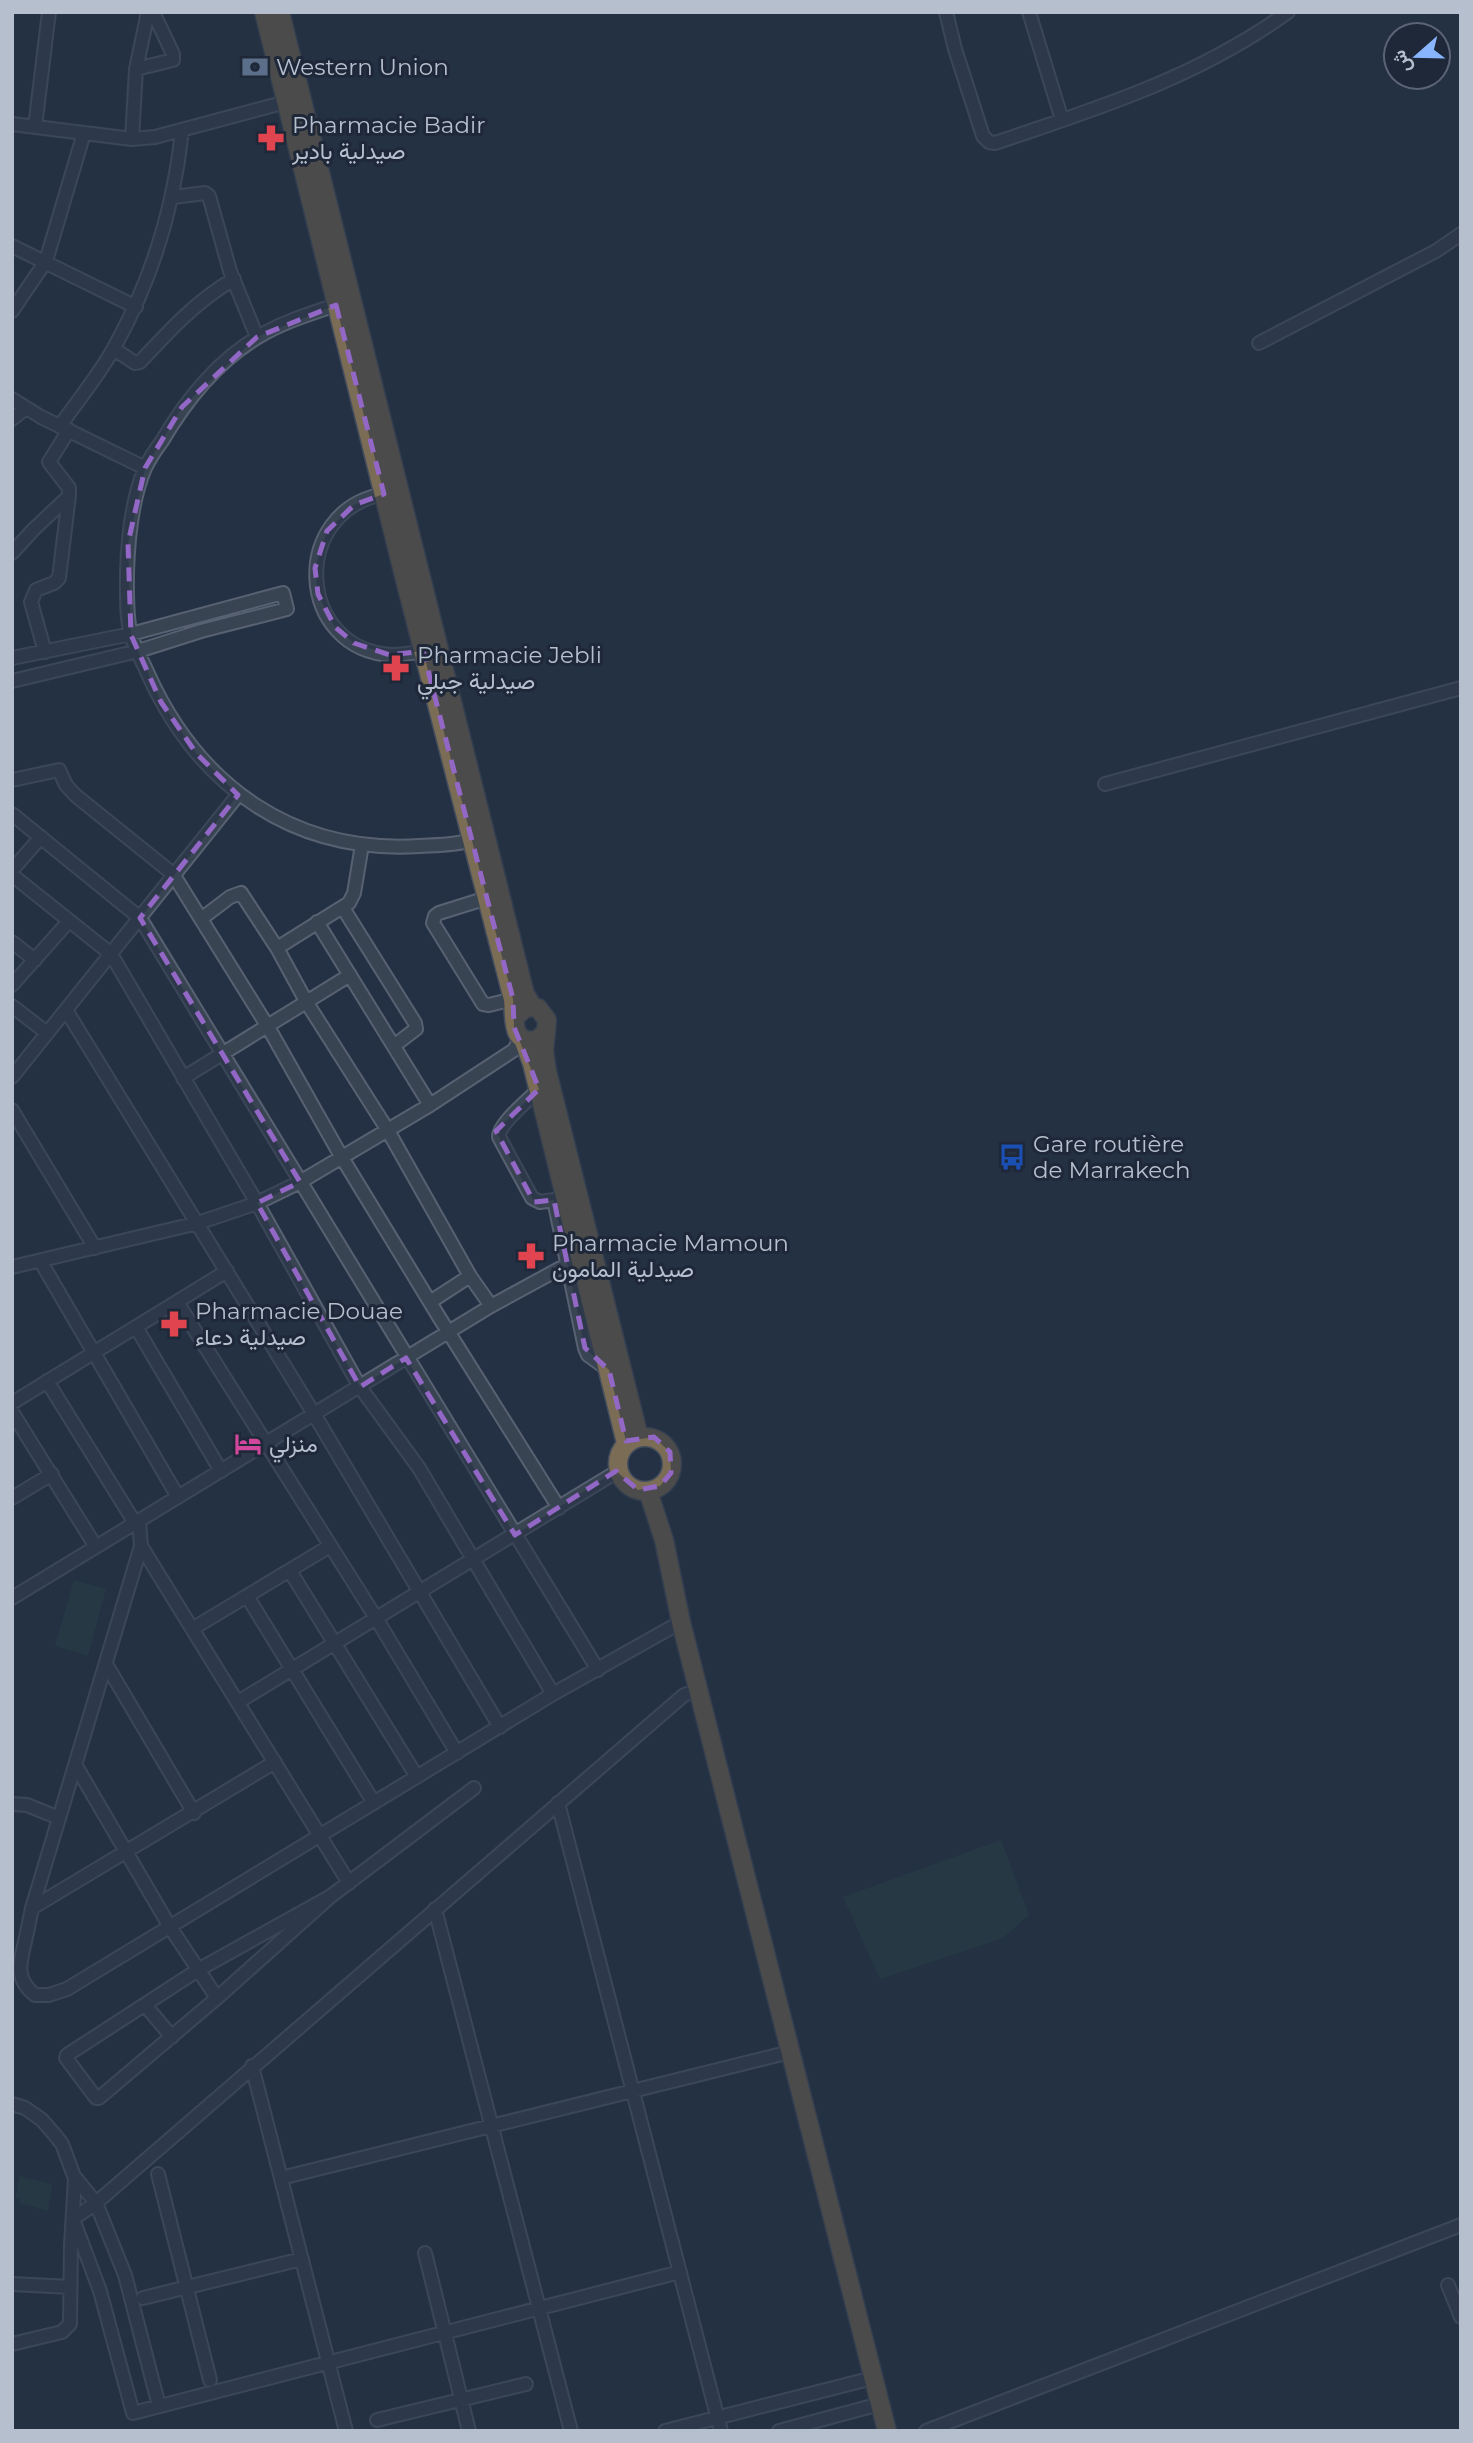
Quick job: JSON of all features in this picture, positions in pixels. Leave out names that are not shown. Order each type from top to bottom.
[{"type":"highway","points":[[264,12],[473,840],[514,1008],[514,1027],[522,1038],[539,1089],[574,1262],[633,1440]]},
{"type":"highway","points":[[280,12],[521,980],[533,1007],[546,1015],[548,1026],[544,1051],[547,1070],[633,1440]]},
{"type":"highway","points":[[514,1008],[533,1007]]},
{"type":"highway","points":[[522,1038],[537,1040],[546,1032]]},
{"type":"highway","points":[[653,1437],[670,1452],[671,1473],[654,1489],[631,1487],[618,1471],[619,1456],[633,1440],[653,1437]]},
{"type":"highway","points":[[654,1489],[681,1622],[887,2431]]},
{"type":"street","points":[[35,127],[49,12]]},
{"type":"street","points":[[132,139],[136,69],[151,12]]},
{"type":"street","points":[[136,69],[173,60],[173,54],[151,12]]},
{"type":"street","points":[[946,12],[955,49],[986,140],[995,143],[1175,78],[1236,47],[1288,12]]},
{"type":"street","points":[[1029,12],[1062,120]]},
{"type":"street","points":[[12,124],[132,139],[182,131],[286,102]]},
{"type":"street","points":[[45,652],[31,602],[36,590],[54,583],[59,578],[69,496],[69,488],[49,462],[64,428],[114,349],[136,307],[173,197],[182,131]]},
{"type":"street","points":[[12,311],[46,261],[84,133]]},
{"type":"street","points":[[173,197],[205,193],[209,196],[234,279],[257,337]]},
{"type":"street","points":[[1259,343],[1436,251],[1461,234]]},
{"type":"street","points":[[12,246],[136,307]]},
{"type":"street","points":[[114,349],[135,363],[140,362],[191,309],[234,279]]},
{"type":"street","points":[[336,305],[276,327],[257,337],[224,362],[182,407],[145,468],[128,543],[127,586],[131,634],[161,702],[196,753],[238,795],[288,824],[362,845],[404,847],[473,840]]},
{"type":"street","points":[[12,398],[64,428],[145,468]]},
{"type":"street","points":[[12,419],[26,408]]},
{"type":"street","points":[[384,494],[354,505],[327,531],[315,568],[321,606],[335,627],[354,643],[377,653],[390,655],[424,651]]},
{"type":"street","points":[[12,553],[69,496]]},
{"type":"street","points":[[12,658],[131,634],[283,593],[287,609],[201,631],[138,651],[12,681]]},
{"type":"street","points":[[1105,785],[1461,688]]},
{"type":"street","points":[[12,780],[59,770],[66,785],[75,795],[173,874],[268,1027],[341,1156],[448,1332],[559,1508]]},
{"type":"street","points":[[12,1077],[238,795]]},
{"type":"street","points":[[12,814],[140,918],[598,1670]]},
{"type":"street","points":[[41,837],[12,873],[111,954],[257,1203],[360,1387],[419,1468],[553,1694]]},
{"type":"street","points":[[277,948],[343,908],[354,893],[362,845]]},
{"type":"street","points":[[201,919],[230,897],[241,893],[387,1129],[470,1276],[491,1306]]},
{"type":"street","points":[[487,898],[439,913],[433,922],[483,1004],[514,1008]]},
{"type":"street","points":[[343,908],[415,1023],[416,1029],[395,1045]]},
{"type":"street","points":[[12,985],[69,920]]},
{"type":"street","points":[[317,922],[430,1105]]},
{"type":"street","points":[[12,942],[35,960]]},
{"type":"street","points":[[183,1078],[350,975]]},
{"type":"street","points":[[12,1006],[47,1033]]},
{"type":"street","points":[[66,1010],[314,1414],[500,1727]]},
{"type":"street","points":[[12,1267],[198,1223],[257,1203],[300,1182],[430,1105],[514,1050],[522,1038]]},
{"type":"street","points":[[12,1598],[491,1306],[574,1262],[554,1200],[540,1202],[532,1198],[498,1133],[502,1125],[539,1089]]},
{"type":"street","points":[[12,1110],[95,1248]]},
{"type":"street","points":[[41,1262],[178,1497]]},
{"type":"street","points":[[12,1402],[227,1271]]},
{"type":"street","points":[[430,1302],[470,1276]]},
{"type":"street","points":[[177,1302],[376,1618],[457,1753]]},
{"type":"street","points":[[136,1327],[221,1471]]},
{"type":"street","points":[[47,1381],[137,1522],[141,1546],[349,1883]]},
{"type":"street","points":[[12,1412],[96,1547]]},
{"type":"street","points":[[237,1702],[618,1471]]},
{"type":"street","points":[[12,1498],[52,1474]]},
{"type":"street","points":[[141,1546],[32,1908],[26,1939],[16,1955],[21,1981],[35,1995],[49,1995],[67,1989],[553,1694],[681,1622]]},
{"type":"street","points":[[192,1629],[330,1546]]},
{"type":"street","points":[[290,1571],[416,1777]]},
{"type":"street","points":[[247,1596],[374,1803]]},
{"type":"street","points":[[106,1664],[194,1813]]},
{"type":"street","points":[[73,2220],[684,1695],[699,1690]]},
{"type":"street","points":[[32,1908],[275,1762]]},
{"type":"street","points":[[76,1766],[170,1927],[217,1998]]},
{"type":"street","points":[[331,1896],[198,1970],[66,2056],[96,2098],[172,2037],[331,1896],[474,1788]]},
{"type":"street","points":[[558,1803],[721,2431]]},
{"type":"street","points":[[12,1804],[27,1805],[59,1818]]},
{"type":"street","points":[[435,1909],[570,2431]]},
{"type":"street","points":[[12,1936],[26,1939]]},
{"type":"street","points":[[145,2005],[172,2037]]},
{"type":"street","points":[[281,2178],[790,2052]]},
{"type":"street","points":[[252,2066],[346,2431]]},
{"type":"street","points":[[12,2104],[25,2108],[55,2134],[62,2144],[75,2178],[96,2203],[125,2275],[159,2406]]},
{"type":"street","points":[[158,2174],[210,2380]]},
{"type":"street","points":[[13,2342],[67,2330],[70,2324],[75,2178]]},
{"type":"street","points":[[73,2220],[112,2331],[132,2413],[680,2273]]},
{"type":"street","points":[[926,2431],[1461,2225]]},
{"type":"street","points":[[425,2253],[469,2431]]},
{"type":"street","points":[[143,2298],[302,2259]]},
{"type":"street","points":[[12,2284],[70,2287]]},
{"type":"street","points":[[1448,2285],[1461,2317]]},
{"type":"street","points":[[666,2431],[873,2378]]},
{"type":"street","points":[[377,2420],[526,2384]]},
{"type":"street","points":[[779,2431],[880,2404]]},
{"type":"highlighted area","points":[[336,305],[384,494],[354,505],[327,531],[315,568],[318,594],[335,627],[354,643],[390,655],[423,651],[513,999],[514,1027],[539,1089],[496,1131],[534,1202],[554,1200],[585,1348],[609,1370],[626,1441],[654,1437],[670,1452],[671,1473],[660,1486],[638,1490],[616,1471],[515,1535],[406,1358],[360,1387],[257,1203],[300,1182],[140,918],[238,795],[196,753],[161,702],[131,635],[128,543],[136,501],[145,468],[182,407],[257,337]]},
{"type":"green space","points":[[74,1580],[106,1589],[88,1656],[55,1646]]},
{"type":"green space","points":[[1001,1840],[1029,1915],[1003,1938],[880,1979],[843,1897]]},
{"type":"green space","points":[[19,2176],[52,2184],[48,2211],[20,2203],[21,2199],[16,2197]]},
{"type":"place","name":"Western Union","points":[[255,67]]},
{"type":"place","name":"Pharmacie Badir صيدلية بادير","points":[[271,138]]},
{"type":"place","name":"Pharmacie Jebli صيدلية جبلي","points":[[396,668]]},
{"type":"place","name":"Gare routière de Marrakech","points":[[1012,1157]]},
{"type":"place","name":"Pharmacie Mamoun صيدلية المامون","points":[[531,1256]]},
{"type":"place","name":"Pharmacie Douae صيدلية دعاء","points":[[174,1324]]},
{"type":"place","name":"منزلي","points":[[248,1444]]}]
